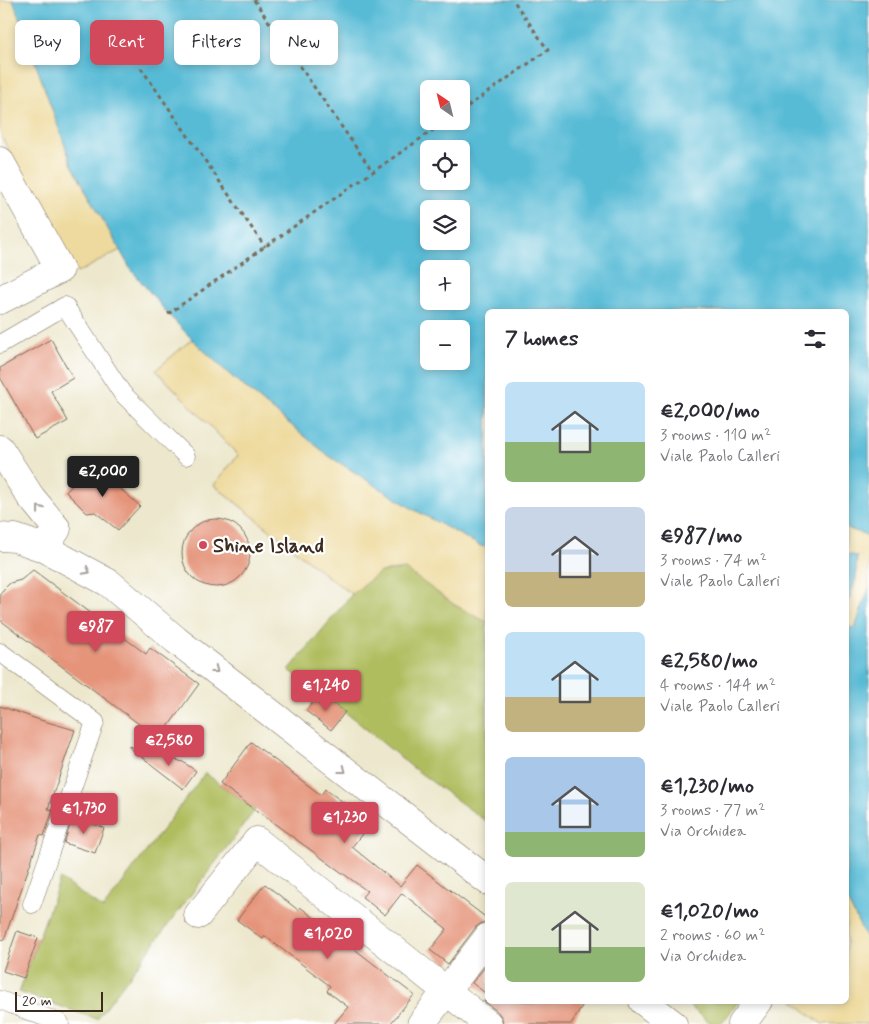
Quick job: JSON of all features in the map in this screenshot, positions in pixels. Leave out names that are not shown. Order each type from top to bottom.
[{"type":"street","points":[[0,161],[60,269],[0,300]]},
{"type":"street","points":[[0,449],[30,496],[57,529],[44,548]]},
{"type":"street","points":[[0,537],[15,538],[44,548],[109,583],[184,646],[485,879]]},
{"type":"street","points":[[198,915],[257,841],[488,1024]]},
{"type":"street","points":[[420,1024],[485,941]]},
{"type":"street","points":[[647,1004],[673,1024]]},
{"type":"street","points":[[742,1024],[757,1004]]},
{"type":"lane","points":[[0,344],[65,306],[122,393],[186,456]]},
{"type":"lane","points":[[0,652],[95,722],[32,904]]},
{"type":"lane","points":[[0,1000],[60,1023]]},
{"type":"path","points":[[254,0],[373,172]]},
{"type":"path","points":[[470,105],[548,50],[514,0]]},
{"type":"path","points":[[142,68],[265,247]]},
{"type":"path","points":[[168,314],[433,130]]},
{"type":"green space","points":[[406,569],[455,605],[485,621],[485,821],[412,767],[354,719],[289,670],[352,594],[380,572]]},
{"type":"green space","points":[[205,773],[255,810],[97,1019],[19,992],[60,879],[103,909]]},
{"type":"green space","points":[[687,1004],[737,1004],[721,1024],[712,1024]]},
{"type":"sand","points":[[0,0],[13,0],[20,20],[15,20],[15,65],[36,65],[72,165],[120,250],[77,273],[0,134]]},
{"type":"sand","points":[[192,339],[230,375],[329,456],[413,509],[485,547],[485,621],[455,605],[405,569],[380,572],[352,594],[327,576],[214,485],[238,455],[156,370]]},
{"type":"sand","points":[[849,529],[867,535],[869,547],[869,588],[855,628],[849,627],[849,599],[856,578],[856,556],[849,555]]},
{"type":"sand","points":[[849,904],[869,944],[869,1024],[822,1024],[797,1004],[849,1004]]},
{"type":"water","points":[[13,0],[869,0],[869,547],[867,535],[849,529],[849,309],[485,309],[485,547],[413,509],[329,456],[230,375],[168,314],[130,268],[72,165],[36,65],[80,65],[80,20],[20,20]]},
{"type":"water","points":[[849,555],[857,556],[856,578],[849,599]]},
{"type":"water","points":[[869,588],[869,944],[849,904],[849,627],[855,628]]},
{"type":"building","points":[[51,339],[73,378],[51,391],[68,421],[35,439],[0,377],[0,368]]},
{"type":"building","points":[[92,464],[140,506],[118,530],[95,512],[87,513],[66,492]]},
{"type":"building","points":[[209,519],[223,519],[235,524],[245,534],[250,546],[250,560],[245,572],[235,582],[223,587],[209,587],[197,582],[187,572],[182,560],[182,546],[187,534],[197,524]]},
{"type":"building","points":[[33,570],[146,654],[150,648],[199,684],[159,739],[0,620],[0,593],[10,583],[21,580]]},
{"type":"building","points":[[320,693],[345,712],[331,730],[306,711]]},
{"type":"building","points":[[0,706],[75,730],[48,809],[53,810],[44,836],[40,835],[4,940],[0,939]]},
{"type":"building","points":[[251,742],[321,795],[325,789],[371,822],[352,847],[400,886],[417,865],[485,917],[485,922],[476,927],[448,964],[430,950],[447,929],[402,893],[385,915],[362,897],[367,891],[220,784]]},
{"type":"building","points":[[129,746],[183,762],[196,771],[183,789]]},
{"type":"building","points":[[73,817],[104,828],[95,853],[64,843]]},
{"type":"building","points":[[265,884],[298,910],[300,907],[414,995],[390,1024],[334,1024],[348,1007],[327,991],[330,986],[265,936],[263,939],[237,920]]},
{"type":"building","points":[[17,931],[38,938],[24,978],[3,971]]},
{"type":"building","points":[[485,967],[485,993],[472,983]]},
{"type":"building","points":[[488,1004],[583,1004],[571,1024],[503,1024],[498,1012]]},
{"type":"place","name":"Shine Island","points":[[203,545]]}]
